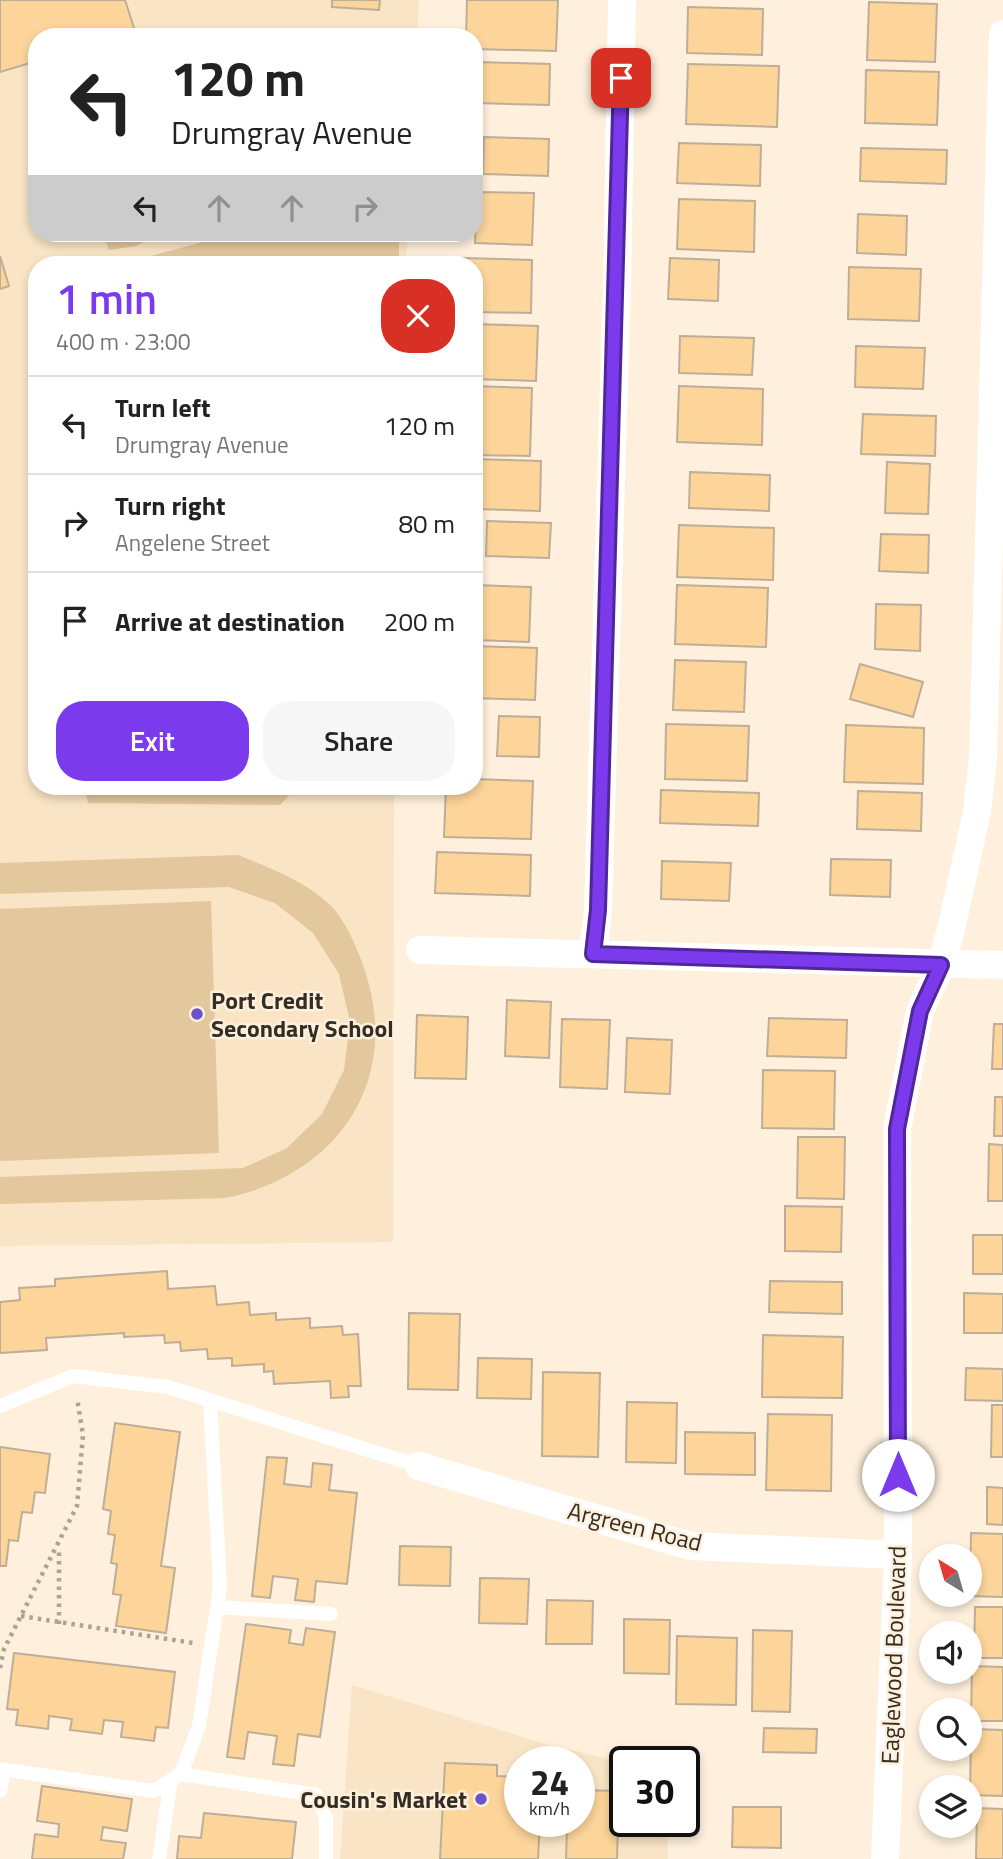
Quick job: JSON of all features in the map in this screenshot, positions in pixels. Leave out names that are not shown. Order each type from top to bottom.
[{"type":"street","points":[[593,954],[598,910],[617,285],[622,0]]},
{"type":"street","name":"Eaglewood Boulevard","points":[[885,1859],[898,1555],[897,1129],[920,1011],[941,965],[972,838],[983,757],[1003,34]]},
{"type":"street","points":[[421,950],[1003,965]]},
{"type":"street","name":"Argreen Road","points":[[419,1466],[690,1546],[898,1555]]},
{"type":"lane","points":[[0,1406],[73,1376],[169,1387],[419,1466]]},
{"type":"lane","points":[[159,1859],[176,1777],[199,1726],[220,1587],[210,1400]]},
{"type":"lane","points":[[217,1607],[331,1614]]},
{"type":"lane","points":[[0,1791],[2,1769],[154,1791],[176,1777],[316,1795],[326,1818],[326,1859]]},
{"type":"path","points":[[0,1668],[4,1648],[77,1506],[83,1435],[73,1376]]},
{"type":"path","points":[[59,1545],[59,1624]]},
{"type":"path","points":[[21,1616],[59,1624],[211,1645]]},
{"type":"shaded area","name":"Port Credit Secondary School","points":[[0,0],[419,0],[417,28],[28,28],[28,242],[407,242],[407,256],[28,256],[28,795],[394,795],[393,1242],[0,1246]]},
{"type":"shaded area","points":[[106,242],[143,242],[136,246],[109,250]]},
{"type":"shaded area","points":[[203,242],[399,242],[399,256],[151,256]]},
{"type":"shaded area","points":[[86,795],[289,795],[280,805],[88,803]]},
{"type":"shaded area","points":[[238,855],[287,876],[320,896],[336,912],[358,952],[368,981],[375,1020],[373,1057],[364,1091],[348,1122],[325,1148],[297,1170],[264,1187],[226,1198],[0,1204],[0,1177],[243,1168],[287,1148],[322,1114],[344,1070],[350,1022],[339,974],[313,933],[275,903],[229,887],[0,894],[0,863]]},
{"type":"shaded area","points":[[211,901],[219,1153],[0,1161],[0,909]]},
{"type":"shaded area","points":[[352,1685],[554,1746],[504,1746],[504,1837],[595,1837],[595,1756],[609,1759],[609,1837],[667,1837],[668,1859],[340,1859]]},
{"type":"building","points":[[0,0],[125,0],[134,28],[28,28],[28,64],[0,72]]},
{"type":"building","points":[[332,0],[380,0],[379,10],[332,7]]},
{"type":"building","points":[[467,0],[558,0],[556,51],[483,49],[483,28],[466,28]]},
{"type":"building","points":[[869,2],[937,4],[935,62],[867,60]]},
{"type":"building","points":[[688,7],[763,9],[762,55],[687,53]]},
{"type":"building","points":[[483,62],[550,64],[549,105],[483,103]]},
{"type":"building","points":[[688,64],[779,66],[777,127],[686,124]]},
{"type":"building","points":[[866,70],[939,72],[937,125],[865,123]]},
{"type":"building","points":[[484,137],[549,139],[548,176],[483,174]]},
{"type":"building","points":[[679,143],[761,145],[760,186],[677,183]]},
{"type":"building","points":[[861,148],[947,150],[946,184],[860,181]]},
{"type":"building","points":[[483,192],[534,193],[532,245],[475,243],[483,242]]},
{"type":"building","points":[[679,199],[755,201],[754,252],[677,249]]},
{"type":"building","points":[[858,214],[907,216],[906,255],[857,253]]},
{"type":"building","points":[[0,256],[9,286],[0,289]]},
{"type":"building","points":[[670,258],[719,260],[718,301],[668,299]]},
{"type":"building","points":[[483,259],[532,260],[531,313],[483,312]]},
{"type":"building","points":[[849,267],[921,269],[919,321],[848,319]]},
{"type":"building","points":[[483,324],[538,326],[536,381],[483,379]]},
{"type":"building","points":[[680,336],[754,338],[752,375],[679,373]]},
{"type":"building","points":[[856,346],[925,348],[923,389],[855,387]]},
{"type":"building","points":[[483,386],[532,388],[530,456],[483,455]]},
{"type":"building","points":[[679,386],[763,389],[762,445],[677,442]]},
{"type":"building","points":[[863,414],[936,416],[935,456],[861,454]]},
{"type":"building","points":[[483,459],[541,461],[540,511],[483,509]]},
{"type":"building","points":[[887,462],[930,464],[928,514],[885,513]]},
{"type":"building","points":[[690,472],[770,475],[769,511],[689,508]]},
{"type":"building","points":[[487,521],[551,523],[549,558],[486,556]]},
{"type":"building","points":[[679,525],[774,528],[773,580],[677,577]]},
{"type":"building","points":[[881,534],[929,535],[928,573],[879,571]]},
{"type":"building","points":[[483,585],[531,587],[529,642],[483,640]]},
{"type":"building","points":[[677,585],[768,588],[766,647],[675,644]]},
{"type":"building","points":[[876,604],[921,605],[920,651],[875,649]]},
{"type":"building","points":[[483,646],[537,648],[535,700],[483,698]]},
{"type":"building","points":[[675,660],[746,662],[744,712],[673,710]]},
{"type":"building","points":[[860,664],[923,682],[913,717],[850,699]]},
{"type":"building","points":[[499,716],[540,717],[539,757],[497,756]]},
{"type":"building","points":[[666,724],[749,726],[747,781],[665,779]]},
{"type":"building","points":[[846,725],[924,728],[923,784],[844,782]]},
{"type":"building","points":[[483,779],[533,781],[531,839],[444,837],[446,795],[483,795]]},
{"type":"building","points":[[661,790],[759,793],[758,826],[660,823]]},
{"type":"building","points":[[858,791],[922,793],[921,831],[857,829]]},
{"type":"building","points":[[437,852],[531,855],[530,896],[435,893]]},
{"type":"building","points":[[831,859],[891,860],[890,897],[830,895]]},
{"type":"building","points":[[662,861],[731,863],[729,901],[661,899]]},
{"type":"building","points":[[507,1000],[551,1002],[549,1058],[505,1056]]},
{"type":"building","points":[[417,1015],[468,1017],[466,1079],[415,1078]]},
{"type":"building","points":[[769,1018],[847,1020],[846,1058],[767,1056]]},
{"type":"building","points":[[562,1019],[610,1020],[607,1089],[560,1087]]},
{"type":"building","points":[[994,1024],[1003,1024],[1003,1069],[992,1069]]},
{"type":"building","points":[[627,1038],[672,1040],[670,1094],[625,1092]]},
{"type":"building","points":[[763,1070],[835,1071],[834,1129],[762,1128]]},
{"type":"building","points":[[995,1097],[1003,1097],[1003,1136],[994,1136]]},
{"type":"building","points":[[798,1137],[845,1137],[844,1199],[797,1198]]},
{"type":"building","points":[[989,1144],[1003,1145],[1003,1201],[988,1201]]},
{"type":"building","points":[[785,1206],[842,1207],[841,1252],[785,1251]]},
{"type":"building","points":[[973,1235],[1003,1235],[1003,1274],[973,1274]]},
{"type":"building","points":[[167,1271],[168,1289],[215,1286],[217,1305],[249,1302],[250,1315],[276,1313],[276,1320],[310,1318],[310,1328],[342,1326],[343,1335],[358,1334],[361,1386],[348,1386],[349,1397],[331,1398],[330,1381],[274,1384],[273,1371],[264,1372],[264,1364],[232,1366],[232,1358],[208,1359],[207,1349],[181,1351],[180,1342],[165,1343],[164,1335],[124,1337],[124,1333],[46,1338],[47,1350],[0,1353],[0,1302],[20,1300],[19,1288],[55,1286],[55,1279]]},
{"type":"building","points":[[770,1281],[842,1282],[842,1314],[769,1312]]},
{"type":"building","points":[[964,1293],[1003,1294],[1003,1333],[964,1333]]},
{"type":"building","points":[[409,1313],[460,1314],[458,1390],[408,1389]]},
{"type":"building","points":[[763,1335],[843,1337],[842,1398],[762,1397]]},
{"type":"building","points":[[478,1358],[532,1359],[531,1399],[477,1398]]},
{"type":"building","points":[[966,1368],[1003,1369],[1003,1401],[965,1400]]},
{"type":"building","points":[[543,1372],[600,1373],[598,1457],[542,1456]]},
{"type":"building","points":[[627,1402],[677,1403],[676,1463],[626,1462]]},
{"type":"building","points":[[992,1405],[1003,1405],[1003,1457],[991,1457]]},
{"type":"building","points":[[768,1414],[832,1415],[831,1491],[766,1490]]},
{"type":"building","points":[[115,1423],[180,1432],[161,1566],[175,1568],[166,1633],[116,1626],[121,1595],[113,1594],[117,1564],[111,1563],[115,1535],[108,1534],[111,1511],[103,1509]]},
{"type":"building","points":[[685,1432],[755,1433],[755,1475],[685,1474]]},
{"type":"building","points":[[0,1447],[50,1454],[45,1493],[35,1492],[32,1513],[22,1512],[18,1541],[9,1540],[6,1566],[0,1566]]},
{"type":"building","points":[[267,1457],[287,1458],[284,1484],[311,1487],[313,1463],[332,1465],[329,1490],[357,1493],[347,1584],[316,1581],[314,1602],[295,1600],[298,1579],[273,1576],[270,1598],[252,1596]]},
{"type":"building","points":[[987,1487],[1003,1488],[1003,1525],[987,1524]]},
{"type":"building","points":[[971,1533],[1003,1534],[1003,1597],[982,1596],[982,1544],[971,1544]]},
{"type":"building","points":[[400,1546],[451,1547],[450,1586],[399,1585]]},
{"type":"building","points":[[480,1578],[529,1579],[527,1624],[479,1623]]},
{"type":"building","points":[[547,1600],[593,1601],[592,1644],[546,1644]]},
{"type":"building","points":[[975,1607],[1003,1607],[1003,1658],[982,1658],[982,1621],[975,1621]]},
{"type":"building","points":[[624,1619],[670,1620],[669,1674],[624,1673]]},
{"type":"building","points":[[246,1624],[291,1630],[289,1643],[303,1645],[306,1628],[335,1632],[320,1737],[298,1734],[294,1766],[273,1764],[277,1736],[248,1732],[244,1759],[227,1757]]},
{"type":"building","points":[[753,1630],[792,1631],[790,1712],[752,1711]]},
{"type":"building","points":[[677,1636],[737,1638],[736,1705],[676,1704]]},
{"type":"building","points":[[14,1653],[175,1672],[168,1728],[156,1727],[154,1741],[121,1737],[123,1722],[104,1720],[102,1734],[70,1730],[72,1719],[49,1716],[48,1729],[16,1725],[18,1710],[7,1709]]},
{"type":"building","points":[[982,1666],[1003,1667],[1003,1721],[982,1721],[982,1698],[971,1698],[972,1684],[982,1684]]},
{"type":"building","points":[[764,1728],[817,1729],[816,1753],[763,1752]]},
{"type":"building","points":[[982,1729],[1003,1730],[1003,1796],[982,1795],[982,1775],[970,1775],[971,1761],[982,1761]]},
{"type":"building","name":"Cousin's Market","points":[[445,1763],[497,1765],[497,1776],[504,1776],[504,1837],[539,1837],[538,1859],[440,1859]]},
{"type":"building","points":[[42,1786],[132,1799],[127,1831],[103,1827],[101,1840],[126,1843],[123,1859],[32,1859],[35,1834],[58,1837],[59,1824],[37,1821]]},
{"type":"building","points":[[595,1790],[609,1791],[609,1837],[618,1837],[617,1859],[566,1859],[567,1837],[595,1837]]},
{"type":"building","points":[[733,1807],[781,1807],[781,1848],[732,1847]]},
{"type":"building","points":[[982,1808],[1003,1809],[1003,1859],[976,1859],[976,1838],[982,1838]]},
{"type":"building","points":[[204,1813],[296,1822],[292,1859],[177,1859],[179,1836],[201,1838]]},
{"type":"place","name":"Port Credit Secondary School","points":[[197,1014]]},
{"type":"place","name":"Cousin's Market","points":[[481,1799]]},
{"type":"route","points":[[621,78],[598,910],[593,954],[941,965],[920,1011],[897,1129],[898,1475]]}]
